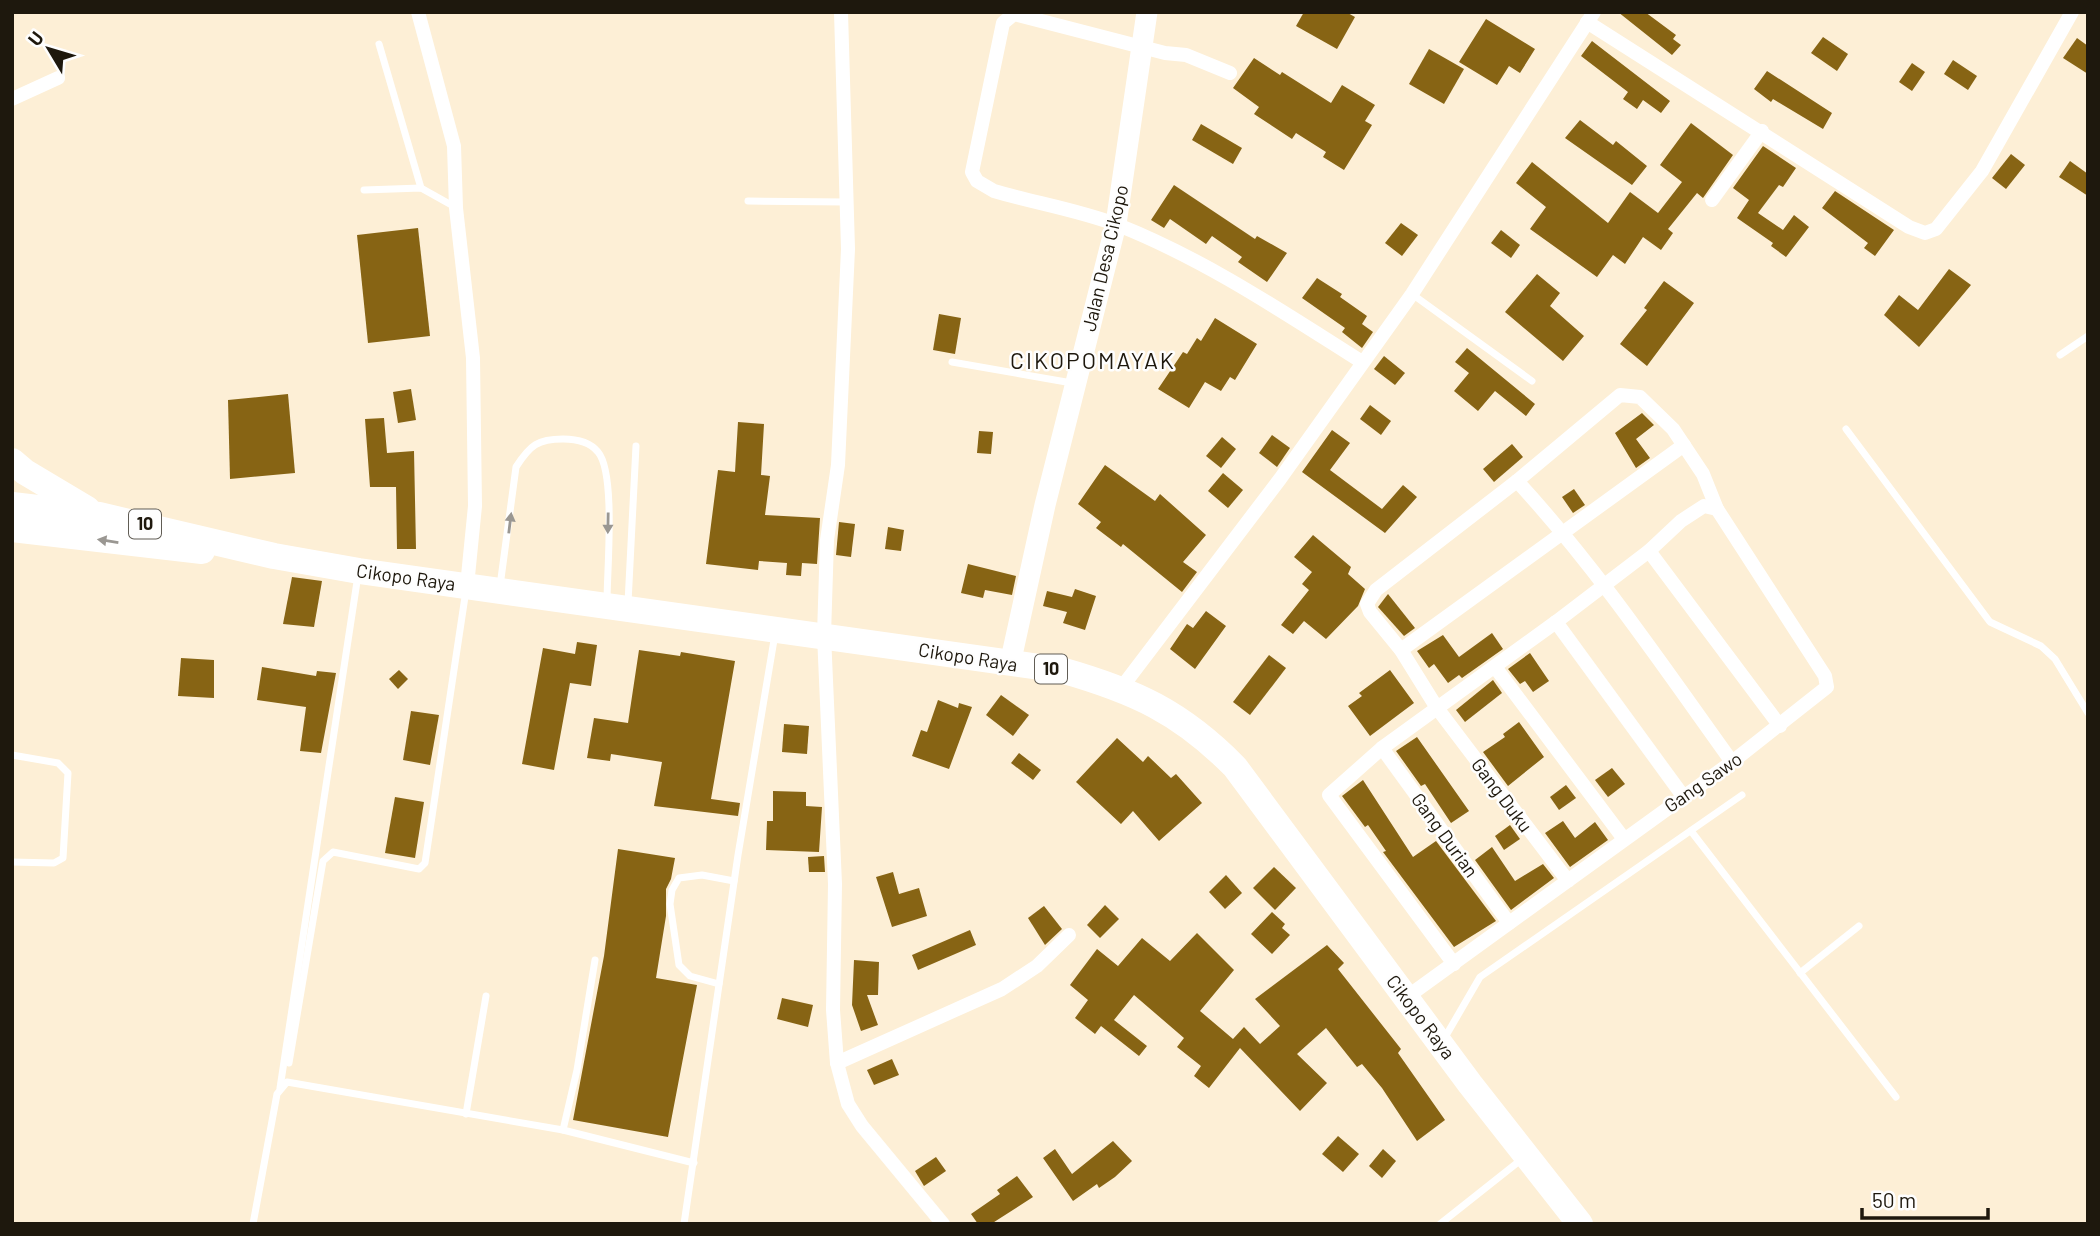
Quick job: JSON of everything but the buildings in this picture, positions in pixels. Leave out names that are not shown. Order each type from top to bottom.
[{"type":"highway","points":[[12,461],[25,472],[99,515]]},
{"type":"highway","name":"Cikopo Raya","points":[[14,514],[99,515],[274,556],[359,571],[1061,670],[1122,687],[1177,718],[1235,767],[1441,1042],[1469,1084],[1528,1155],[1580,1224]]},
{"type":"highway","name":"Cikopo Raya","points":[[14,514],[150,547],[274,556]]},
{"type":"main road","name":"Jalan Desa Cikopo","points":[[1010,664],[1075,384],[1116,224],[1147,12]]},
{"type":"street","points":[[418,12],[454,146],[456,208],[473,358],[475,506],[467,586]]},
{"type":"street","points":[[841,12],[847,202],[838,465],[827,540],[824,635],[835,884],[833,1010],[836,1063],[848,1104],[862,1126],[943,1224]]},
{"type":"street","points":[[1122,687],[1280,478],[1412,294],[1590,17],[1909,226],[1930,233],[1943,222],[1982,171],[2072,12]]},
{"type":"street","points":[[1230,73],[1186,55],[1141,47],[1020,13],[1008,16],[1003,23],[972,165],[977,181],[994,191],[1116,224],[1229,278],[1362,362]]},
{"type":"street","points":[[12,99],[58,78]]},
{"type":"street","points":[[1712,200],[1762,131]]},
{"type":"street","name":"Gang Sawo","points":[[1407,998],[1732,762],[1825,691],[1826,679],[1717,509],[1703,474],[1685,445],[1640,397],[1620,395],[1517,481]]},
{"type":"street","points":[[1401,650],[1685,445]]},
{"type":"street","points":[[1517,481],[1565,533],[1732,762]]},
{"type":"street","name":"Gang Duku","points":[[1517,481],[1370,597],[1367,604],[1370,612],[1401,650],[1437,708],[1568,881]]},
{"type":"street","points":[[1454,964],[1329,799],[1332,792],[1382,748],[1556,622],[1648,551],[1697,509],[1709,505],[1717,509]]},
{"type":"street","points":[[1648,551],[1780,726]]},
{"type":"street","points":[[1556,622],[1683,796]]},
{"type":"street","points":[[1495,667],[1624,839]]},
{"type":"street","name":"Gang Durian","points":[[1382,748],[1509,923]]},
{"type":"street","points":[[836,1063],[1002,989],[1038,966],[1069,935]]},
{"type":"lane","points":[[379,44],[421,188]]},
{"type":"lane","points":[[363,190],[421,188],[456,208]]},
{"type":"lane","points":[[748,201],[847,202]]},
{"type":"lane","points":[[1412,294],[1532,381]]},
{"type":"lane","points":[[2060,355],[2088,336]]},
{"type":"lane","points":[[952,362],[1075,384]]},
{"type":"lane","points":[[1846,429],[1990,622],[2040,646],[2055,659],[2088,713]]},
{"type":"lane","points":[[499,590],[516,467],[525,453],[542,440],[583,441],[599,452],[604,469],[609,495],[617,607]]},
{"type":"lane","points":[[617,607],[636,446]]},
{"type":"lane","points":[[253,1224],[280,1088],[359,571]]},
{"type":"lane","points":[[289,1063],[323,861],[333,852],[419,869],[425,863],[467,586]]},
{"type":"lane","points":[[684,1224],[734,881],[776,630]]},
{"type":"lane","points":[[12,755],[58,763],[68,773],[63,858],[54,863],[12,862]]},
{"type":"lane","points":[[1441,1042],[1480,977],[1742,795]]},
{"type":"lane","points":[[1691,831],[1896,1097]]},
{"type":"lane","points":[[719,984],[690,976],[679,965],[670,904],[676,881],[689,875],[734,881]]},
{"type":"lane","points":[[1800,972],[1859,926]]},
{"type":"lane","points":[[563,1130],[577,1070],[595,960]]},
{"type":"lane","points":[[466,1114],[486,996]]},
{"type":"lane","points":[[280,1088],[292,1082],[563,1130],[694,1163]]},
{"type":"lane","points":[[1440,1224],[1528,1155]]},
{"type":"district","name":"CIKOPOMAYAK","points":[[1093,361]]}]
